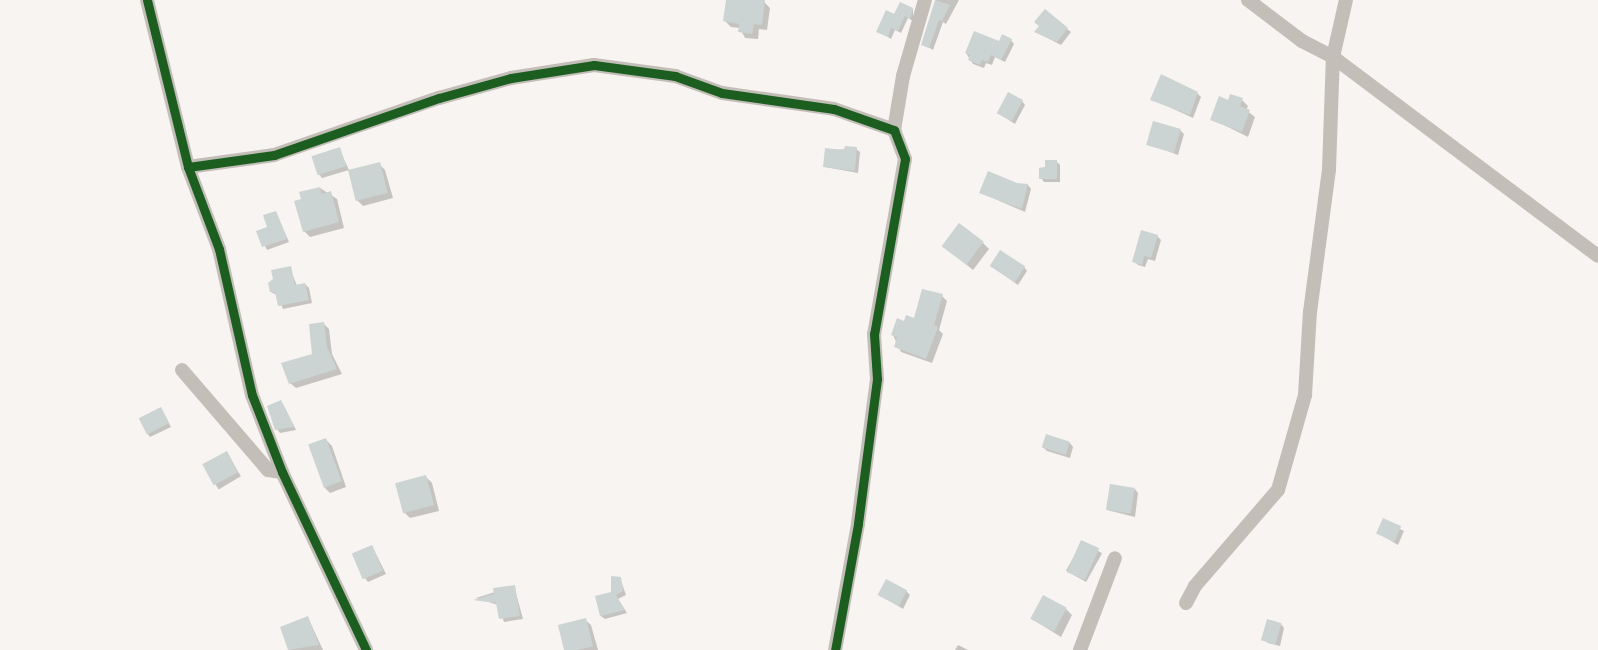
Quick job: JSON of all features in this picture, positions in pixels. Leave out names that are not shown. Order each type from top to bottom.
[{"type":"street","points":[[147,0],[188,167],[219,249],[252,394],[282,472],[366,650]]},
{"type":"street","points":[[835,650],[876,390],[874,334],[905,159],[894,130],[903,76],[925,0]]},
{"type":"street","points":[[1248,0],[1302,41],[1332,57],[1598,256]]},
{"type":"street","points":[[1186,603],[1195,586],[1278,490],[1305,395],[1310,312],[1329,169],[1332,57],[1346,0]]},
{"type":"street","points":[[188,167],[274,155],[439,98],[511,78],[594,65],[675,76],[722,93],[834,109],[894,130]]},
{"type":"street","points":[[182,370],[268,470],[282,472]]},
{"type":"street","points":[[1080,650],[1115,558]]},
{"type":"building","points":[[726,0],[765,0],[762,25],[754,24],[752,34],[738,32],[739,24],[723,21]]},
{"type":"building","points":[[935,0],[950,5],[942,21],[939,20],[929,48],[921,45]]},
{"type":"building","points":[[900,2],[913,8],[910,19],[905,16],[898,31],[891,28],[888,37],[876,32],[886,10],[894,14]]},
{"type":"building","points":[[1045,9],[1068,28],[1057,42],[1034,32],[1039,26],[1034,22]]},
{"type":"building","points":[[974,31],[999,41],[1002,34],[1012,39],[1001,60],[991,55],[988,62],[982,60],[980,65],[968,60],[970,55],[965,53]]},
{"type":"building","points":[[1161,74],[1198,92],[1190,115],[1150,100]]},
{"type":"building","points":[[1008,92],[1023,100],[1012,121],[997,113]]},
{"type":"building","points":[[1230,94],[1243,98],[1240,106],[1250,110],[1242,132],[1210,120],[1219,96],[1228,100]]},
{"type":"building","points":[[1153,121],[1181,129],[1174,153],[1146,145]]},
{"type":"building","points":[[845,146],[857,147],[855,171],[823,167],[825,148],[844,150]]},
{"type":"building","points":[[340,147],[346,166],[318,175],[311,156]]},
{"type":"building","points":[[1045,160],[1057,160],[1057,179],[1039,179],[1039,168],[1045,167]]},
{"type":"building","points":[[380,162],[388,193],[356,201],[348,170]]},
{"type":"building","points":[[988,171],[1017,183],[1028,184],[1022,209],[979,193]]},
{"type":"building","points":[[320,187],[322,194],[331,191],[339,222],[303,232],[294,201],[301,199],[299,192]]},
{"type":"building","points":[[276,211],[287,239],[262,247],[256,231],[267,227],[263,215]]},
{"type":"building","points":[[959,223],[984,242],[966,265],[942,246]]},
{"type":"building","points":[[1141,230],[1158,235],[1151,258],[1144,256],[1142,265],[1132,262]]},
{"type":"building","points":[[1000,250],[1025,266],[1015,282],[990,266]]},
{"type":"building","points":[[291,266],[295,285],[305,283],[309,300],[278,306],[275,292],[270,292],[268,283],[273,279],[271,270]]},
{"type":"building","points":[[922,289],[943,294],[934,325],[938,327],[926,359],[894,347],[897,337],[891,335],[897,318],[904,321],[906,315],[914,318]]},
{"type":"building","points":[[324,322],[327,347],[337,369],[289,384],[281,363],[312,354],[309,324]]},
{"type":"building","points":[[281,400],[294,427],[275,430],[267,406]]},
{"type":"building","points":[[161,407],[169,423],[147,434],[139,418]]},
{"type":"building","points":[[1046,434],[1070,442],[1065,455],[1042,447]]},
{"type":"building","points":[[326,438],[342,481],[324,488],[308,444]]},
{"type":"building","points":[[227,451],[238,472],[214,485],[202,464]]},
{"type":"building","points":[[426,475],[434,505],[403,513],[395,483]]},
{"type":"building","points":[[1110,484],[1135,488],[1131,514],[1106,510]]},
{"type":"building","points":[[1383,518],[1401,526],[1394,542],[1376,534]]},
{"type":"building","points":[[1081,540],[1099,548],[1085,580],[1067,572]]},
{"type":"building","points":[[372,545],[383,571],[363,579],[352,554]]},
{"type":"building","points":[[611,576],[621,577],[623,591],[616,595],[625,610],[600,616],[595,596],[611,592]]},
{"type":"building","points":[[886,579],[907,590],[899,606],[878,595]]},
{"type":"building","points":[[515,585],[520,616],[499,619],[496,603],[473,600],[494,594],[493,588]]},
{"type":"building","points":[[1043,595],[1067,608],[1054,632],[1030,619]]},
{"type":"building","points":[[308,616],[319,645],[288,650],[280,627]]},
{"type":"building","points":[[586,618],[593,646],[564,650],[558,625]]},
{"type":"building","points":[[1267,619],[1281,623],[1275,644],[1261,640]]},
{"type":"cycle path","points":[[147,0],[188,167],[219,249],[252,395],[282,472],[366,650]]},
{"type":"cycle path","points":[[188,167],[274,155],[439,98],[511,78],[594,65],[675,76],[722,93],[834,109],[894,130],[905,159],[874,334],[877,379],[858,524],[835,650]]}]
